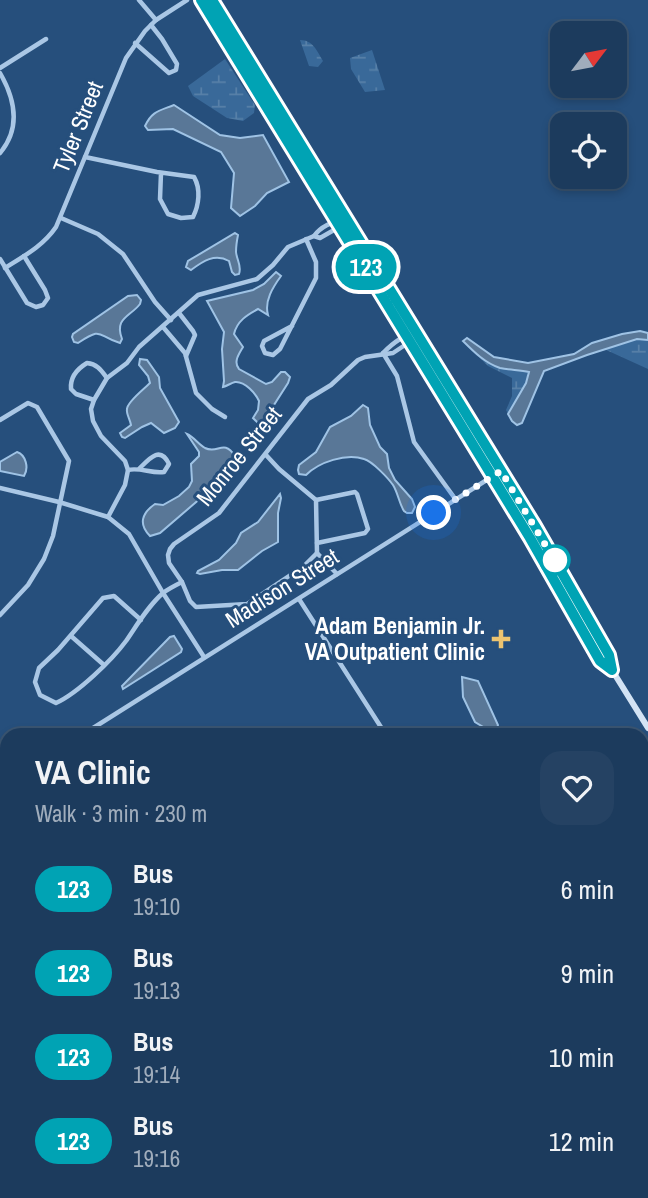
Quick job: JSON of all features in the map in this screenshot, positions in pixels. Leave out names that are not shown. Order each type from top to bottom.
[{"type":"street","points":[[139,0],[156,20]]},
{"type":"street","name":"Tyler Street","points":[[5,268],[50,237],[61,218],[126,58],[135,43],[156,20],[187,0]]},
{"type":"street","points":[[201,0],[493,477],[600,661],[612,670]]},
{"type":"street","points":[[212,0],[547,545],[609,655],[612,670],[648,728]]},
{"type":"street","points":[[135,43],[169,73],[176,70],[177,64],[151,25]]},
{"type":"street","points":[[0,153],[6,146],[14,119],[12,97],[0,71],[46,39]]},
{"type":"street","points":[[85,157],[194,177],[198,184],[198,200],[192,216],[181,218],[168,214],[160,199],[161,173]]},
{"type":"street","points":[[61,218],[98,234],[123,254],[155,302],[171,320]]},
{"type":"street","points":[[108,517],[125,485],[128,470],[125,461],[102,436],[93,421],[94,400],[107,378],[128,363],[139,347],[198,295],[257,279],[288,247],[346,219]]},
{"type":"street","points":[[292,326],[264,341],[264,352],[272,356],[278,352],[292,326],[316,278],[316,262],[306,239]]},
{"type":"street","points":[[0,259],[27,303],[36,307],[43,305],[48,298],[45,290],[24,256]]},
{"type":"street","points":[[179,313],[195,335],[186,356]]},
{"type":"street","points":[[163,327],[186,356],[196,393],[212,409],[225,417]]},
{"type":"street","name":"Monroe Street","points":[[317,553],[304,566],[247,604],[196,607],[169,563],[168,555],[174,544],[219,513],[308,399],[331,385],[358,360],[393,353],[418,333]]},
{"type":"street","name":"Monroe Street","points":[[383,353],[396,340],[409,338]]},
{"type":"street","points":[[383,353],[397,376],[414,442],[456,500]]},
{"type":"street","points":[[94,400],[76,394],[71,389],[76,372],[87,363],[93,364],[107,378]]},
{"type":"street","points":[[0,420],[28,403],[37,407],[69,461],[53,536],[44,559],[28,585],[0,615]]},
{"type":"street","points":[[128,470],[158,473],[164,472],[169,464],[161,454],[139,469]]},
{"type":"street","points":[[266,454],[279,469],[316,500],[317,553],[337,574]]},
{"type":"street","name":"Madison Street","points":[[93,728],[501,471]]},
{"type":"street","points":[[0,488],[108,517],[129,534],[204,657]]},
{"type":"street","points":[[316,500],[355,492],[368,529],[365,533],[317,543]]},
{"type":"street","points":[[141,620],[114,596],[103,598],[39,668],[35,682],[40,695],[56,703],[69,698],[123,645],[163,593],[182,582]]},
{"type":"street","points":[[299,598],[382,728]]},
{"type":"street","points":[[71,636],[104,665]]},
{"type":"green space","points":[[300,40],[308,42],[317,50],[323,61],[318,67],[309,66]]},
{"type":"green space","points":[[372,50],[385,90],[365,92],[351,69],[350,58]]},
{"type":"green space","points":[[225,59],[255,105],[254,113],[243,121],[227,118],[193,96],[188,86]]},
{"type":"green space","points":[[637,339],[648,340],[648,369],[604,349]]},
{"type":"green space","points":[[478,356],[489,363],[529,372],[526,383],[508,414],[506,410],[512,396],[512,378],[488,366]]},
{"type":"shaded area","points":[[174,105],[220,135],[240,138],[263,135],[289,182],[267,193],[255,206],[240,216],[231,208],[234,173],[221,152],[173,129],[148,130],[145,126],[153,114]]},
{"type":"shaded area","points":[[235,233],[238,235],[236,252],[239,274],[232,272],[229,261],[219,258],[205,261],[191,270],[186,267],[188,261]]},
{"type":"shaded area","points":[[276,272],[281,276],[268,299],[268,315],[258,309],[254,311],[240,322],[234,334],[243,347],[238,355],[239,369],[266,384],[272,382],[281,372],[290,377],[263,422],[258,423],[253,418],[259,401],[253,392],[239,382],[223,387],[224,332],[207,301],[253,290]]},
{"type":"shaded area","points":[[137,295],[141,300],[140,304],[124,318],[120,326],[120,343],[100,334],[92,335],[78,343],[74,342],[73,334],[128,296]]},
{"type":"shaded area","points":[[640,331],[648,333],[648,340],[637,339],[544,371],[522,423],[517,425],[508,414],[526,383],[529,372],[495,366],[480,357],[463,341],[467,338],[494,357],[528,363],[574,354],[592,343]]},
{"type":"shaded area","points":[[140,359],[147,360],[159,377],[160,388],[179,422],[175,428],[164,433],[151,423],[125,438],[120,433],[131,425],[128,406],[150,383],[139,365]]},
{"type":"shaded area","points":[[363,405],[368,408],[370,425],[380,447],[387,454],[389,468],[395,480],[412,499],[415,507],[412,513],[404,511],[395,488],[367,460],[357,457],[341,458],[318,466],[306,475],[299,474],[299,465],[316,452],[330,427],[351,416]]},
{"type":"shaded area","points":[[187,434],[210,450],[227,448],[235,456],[235,467],[160,533],[150,536],[143,523],[147,511],[155,504],[163,505],[179,496],[192,481],[191,464],[199,456],[199,452]]},
{"type":"shaded area","points":[[17,452],[26,462],[24,476],[0,471],[0,462]]},
{"type":"shaded area","points":[[280,494],[278,542],[238,570],[197,573],[219,560],[236,543],[241,533],[258,522]]},
{"type":"shaded area","points":[[174,636],[182,649],[181,652],[123,689],[122,686]]},
{"type":"shaded area","points":[[462,677],[478,681],[497,728],[485,728],[475,722],[463,697]]},
{"type":"bus line","name":"123","points":[[201,0],[530,538],[600,661],[612,670],[609,655],[547,545],[212,0]]},
{"type":"place","name":"Adam Benjamin Jr. VA Outpatient Clinic","points":[[501,639]]},
{"type":"route","points":[[434,513],[501,471],[558,566],[555,560]]}]
